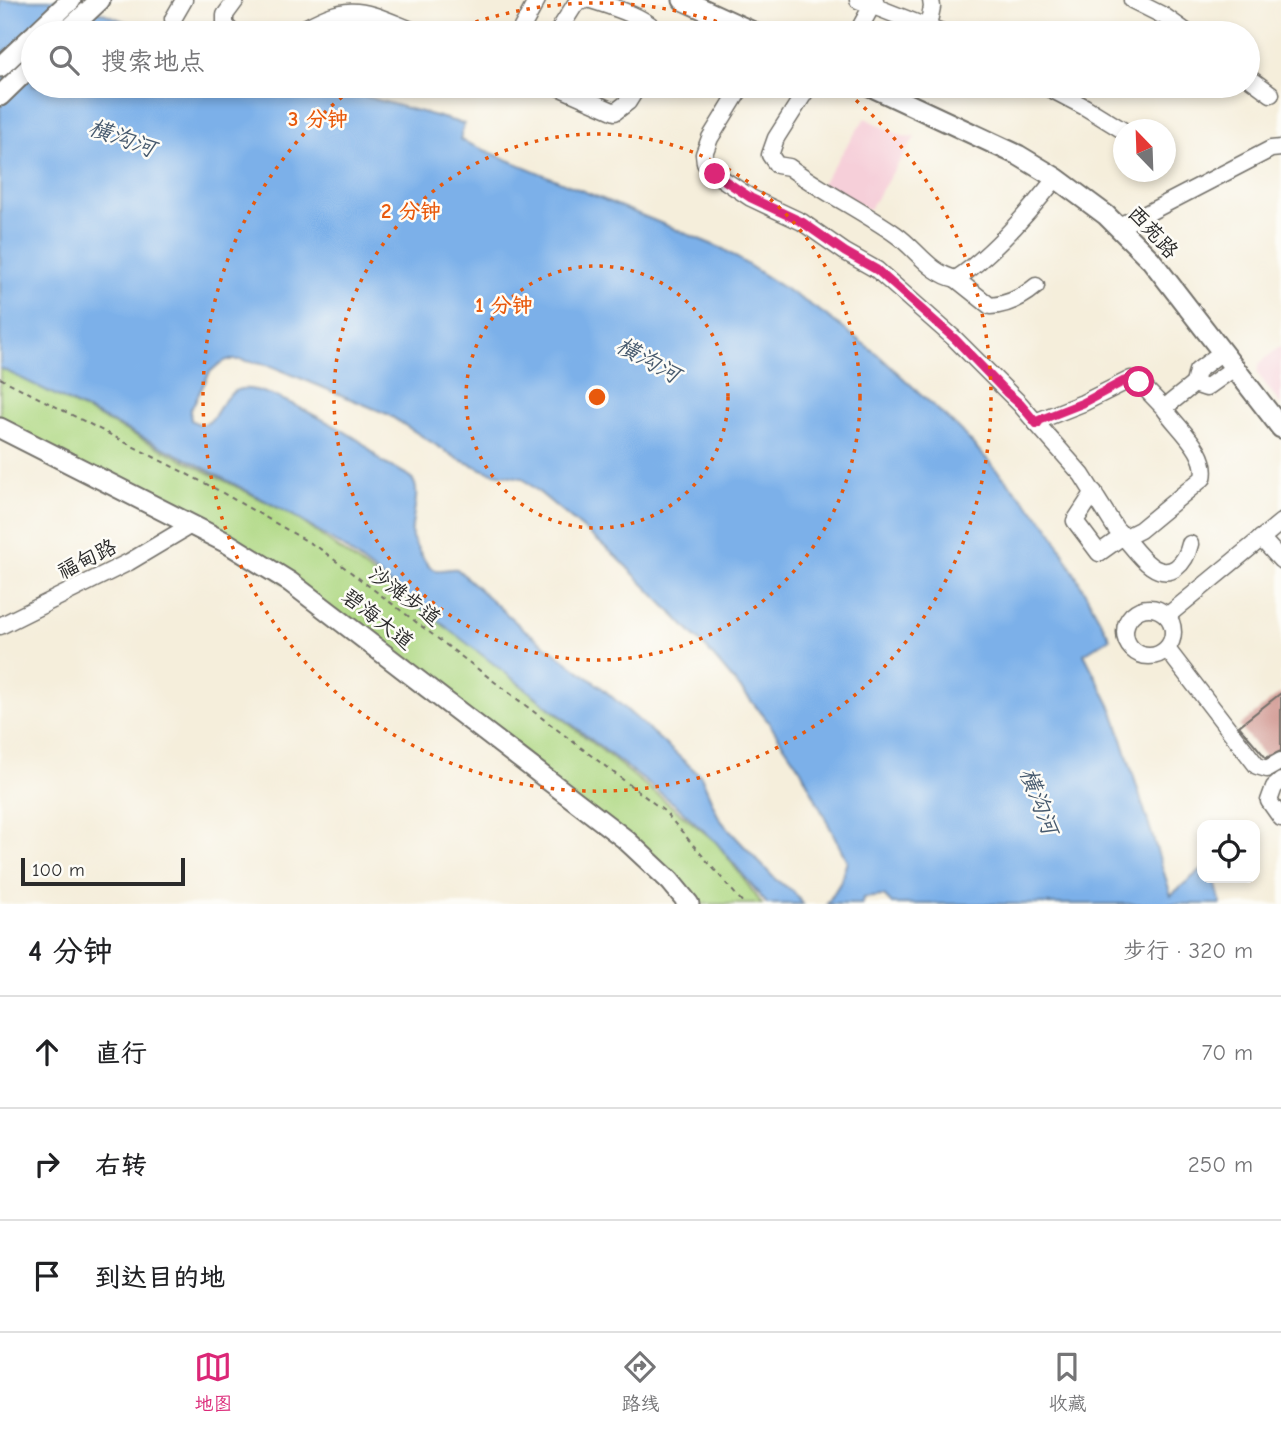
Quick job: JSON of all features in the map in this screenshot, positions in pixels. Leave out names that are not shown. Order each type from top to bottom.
[{"type":"main road","points":[[48,21],[71,0]]},
{"type":"main road","points":[[78,21],[100,0]]},
{"type":"main road","points":[[683,0],[729,21]]},
{"type":"main road","points":[[0,67],[21,47]]},
{"type":"main road","points":[[0,96],[21,76]]},
{"type":"main road","name":"西苑路","points":[[896,98],[993,143],[1056,178],[1118,226],[1152,260],[1281,428]]},
{"type":"main road","name":"碧海大道","points":[[0,428],[188,527],[255,566],[323,612],[620,843],[658,877],[681,904]]},
{"type":"main road","name":"碧海大道","points":[[0,437],[265,565],[335,614],[625,839],[670,881],[689,904]]},
{"type":"street","points":[[173,19],[184,0]]},
{"type":"street","points":[[225,21],[225,15],[236,0]]},
{"type":"street","points":[[526,21],[537,0]]},
{"type":"street","points":[[565,21],[576,4],[588,0],[613,4],[643,21]]},
{"type":"street","points":[[931,0],[934,21]]},
{"type":"street","points":[[1132,0],[1171,21]]},
{"type":"street","points":[[861,21],[868,2],[913,21]]},
{"type":"street","points":[[312,21],[339,7],[353,6],[390,21]]},
{"type":"street","points":[[1260,86],[1271,94]]},
{"type":"street","points":[[583,98],[615,112],[630,98]]},
{"type":"street","points":[[735,98],[704,154],[705,163],[715,174],[751,198],[802,222],[877,270],[955,339],[1020,404],[1082,475],[1116,529],[1152,567],[1162,572],[1171,570],[1182,562],[1190,544]]},
{"type":"street","points":[[801,98],[776,138],[770,155],[778,165],[789,167],[895,234],[939,273],[956,279],[990,306],[1000,306],[1036,286]]},
{"type":"street","points":[[1068,98],[1113,124]]},
{"type":"street","points":[[1118,226],[1271,149],[1281,148]]},
{"type":"street","points":[[956,279],[976,266],[1019,223],[1056,178]]},
{"type":"street","points":[[1164,408],[1194,384],[1197,371],[1222,352]]},
{"type":"street","points":[[1194,384],[1206,388],[1234,368]]},
{"type":"street","points":[[1037,424],[1040,420],[1083,403],[1131,379],[1139,382],[1164,408],[1200,455],[1204,469],[1203,478],[1140,530],[1123,536],[1099,554],[1075,521],[1094,492]]},
{"type":"street","points":[[1167,616],[1281,522]]},
{"type":"street","name":"福甸路","points":[[0,626],[129,562],[188,527]]},
{"type":"street","points":[[1261,538],[1281,560]]},
{"type":"street","points":[[1151,608],[1167,616],[1173,628],[1167,649],[1153,656],[1136,653],[1127,643],[1124,632],[1130,617],[1136,611],[1151,608]]},
{"type":"street","points":[[1167,649],[1251,760],[1261,769],[1267,769],[1281,761]]},
{"type":"street","points":[[1281,781],[1274,787],[1269,801],[1281,818]]},
{"type":"path","name":"沙滩步道","points":[[0,378],[214,488],[318,548],[664,811],[744,904]]},
{"type":"shaded area","points":[[865,118],[902,136],[915,137],[869,210],[821,185]]},
{"type":"shaded area","points":[[1281,346],[1281,405],[1257,373],[1259,363]]},
{"type":"green space","points":[[0,367],[294,516],[472,646],[716,842],[762,904],[687,904],[663,874],[240,550],[0,427]]},
{"type":"water","name":"横沟河","points":[[0,0],[70,0],[123,21],[21,21],[21,98],[371,98],[464,124],[460,140],[723,249],[823,313],[877,354],[960,430],[1049,527],[1110,638],[1084,654],[1113,711],[1171,895],[1197,873],[1197,883],[1215,883],[1221,904],[892,904],[884,896],[863,898],[862,904],[827,904],[840,883],[847,861],[801,770],[764,716],[707,649],[617,557],[522,478],[489,472],[458,459],[387,414],[271,366],[227,360],[210,372],[190,411],[191,420],[200,424],[207,423],[232,393],[241,389],[257,390],[286,401],[342,430],[364,444],[381,462],[412,479],[416,499],[412,537],[428,565],[436,570],[457,569],[521,627],[602,688],[701,776],[719,818],[776,880],[793,891],[803,904],[767,904],[716,842],[677,806],[344,548],[294,516],[191,461],[0,368]]},
{"type":"building","points":[[1281,693],[1281,751],[1266,758],[1239,726]]},
{"type":"route","points":[[715,174],[751,198],[802,222],[877,270],[955,339],[1037,424],[1040,420],[1083,403],[1124,381],[1131,379],[1139,382]]}]
